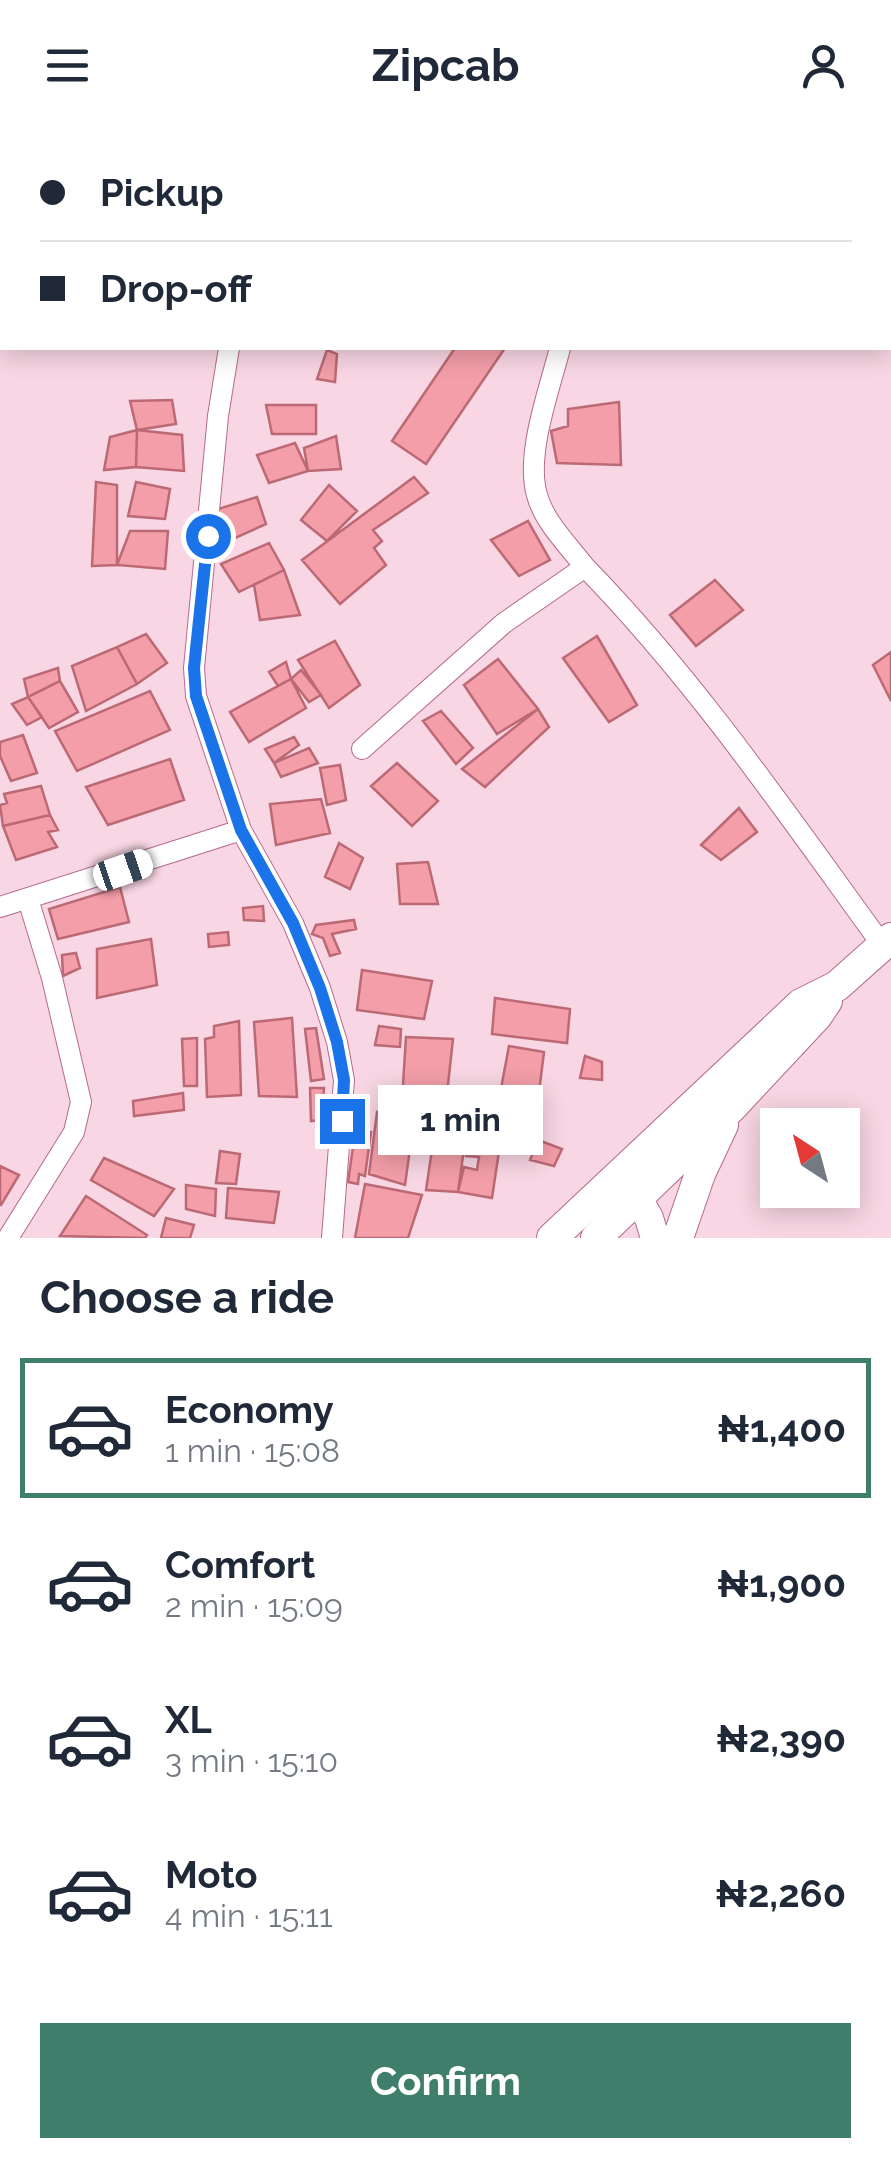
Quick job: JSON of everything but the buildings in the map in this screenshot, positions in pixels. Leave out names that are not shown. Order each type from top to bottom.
[{"type":"highway","points":[[596,1238],[622,1201],[801,1004],[837,986],[887,942]]},
{"type":"highway","points":[[552,1238],[622,1201],[731,1108],[817,1016],[837,986]]},
{"type":"highway","points":[[678,1238],[700,1174],[731,1108]]},
{"type":"main road","points":[[622,1201],[654,1238]]},
{"type":"street","points":[[229,350],[218,416],[194,668],[196,696],[241,830],[293,923],[337,1042],[344,1080],[332,1238]]},
{"type":"street","points":[[560,350],[538,439],[536,494],[545,514],[585,567],[628,611],[887,942]]},
{"type":"street","points":[[362,749],[504,623],[585,567]]},
{"type":"street","points":[[0,908],[241,830]]},
{"type":"street","points":[[8,1238],[74,1132],[81,1102],[52,978],[28,899]]},
{"type":"route","points":[[208,536],[194,668],[196,696],[241,830],[293,923],[320,988],[344,1080],[342,1121]]}]
